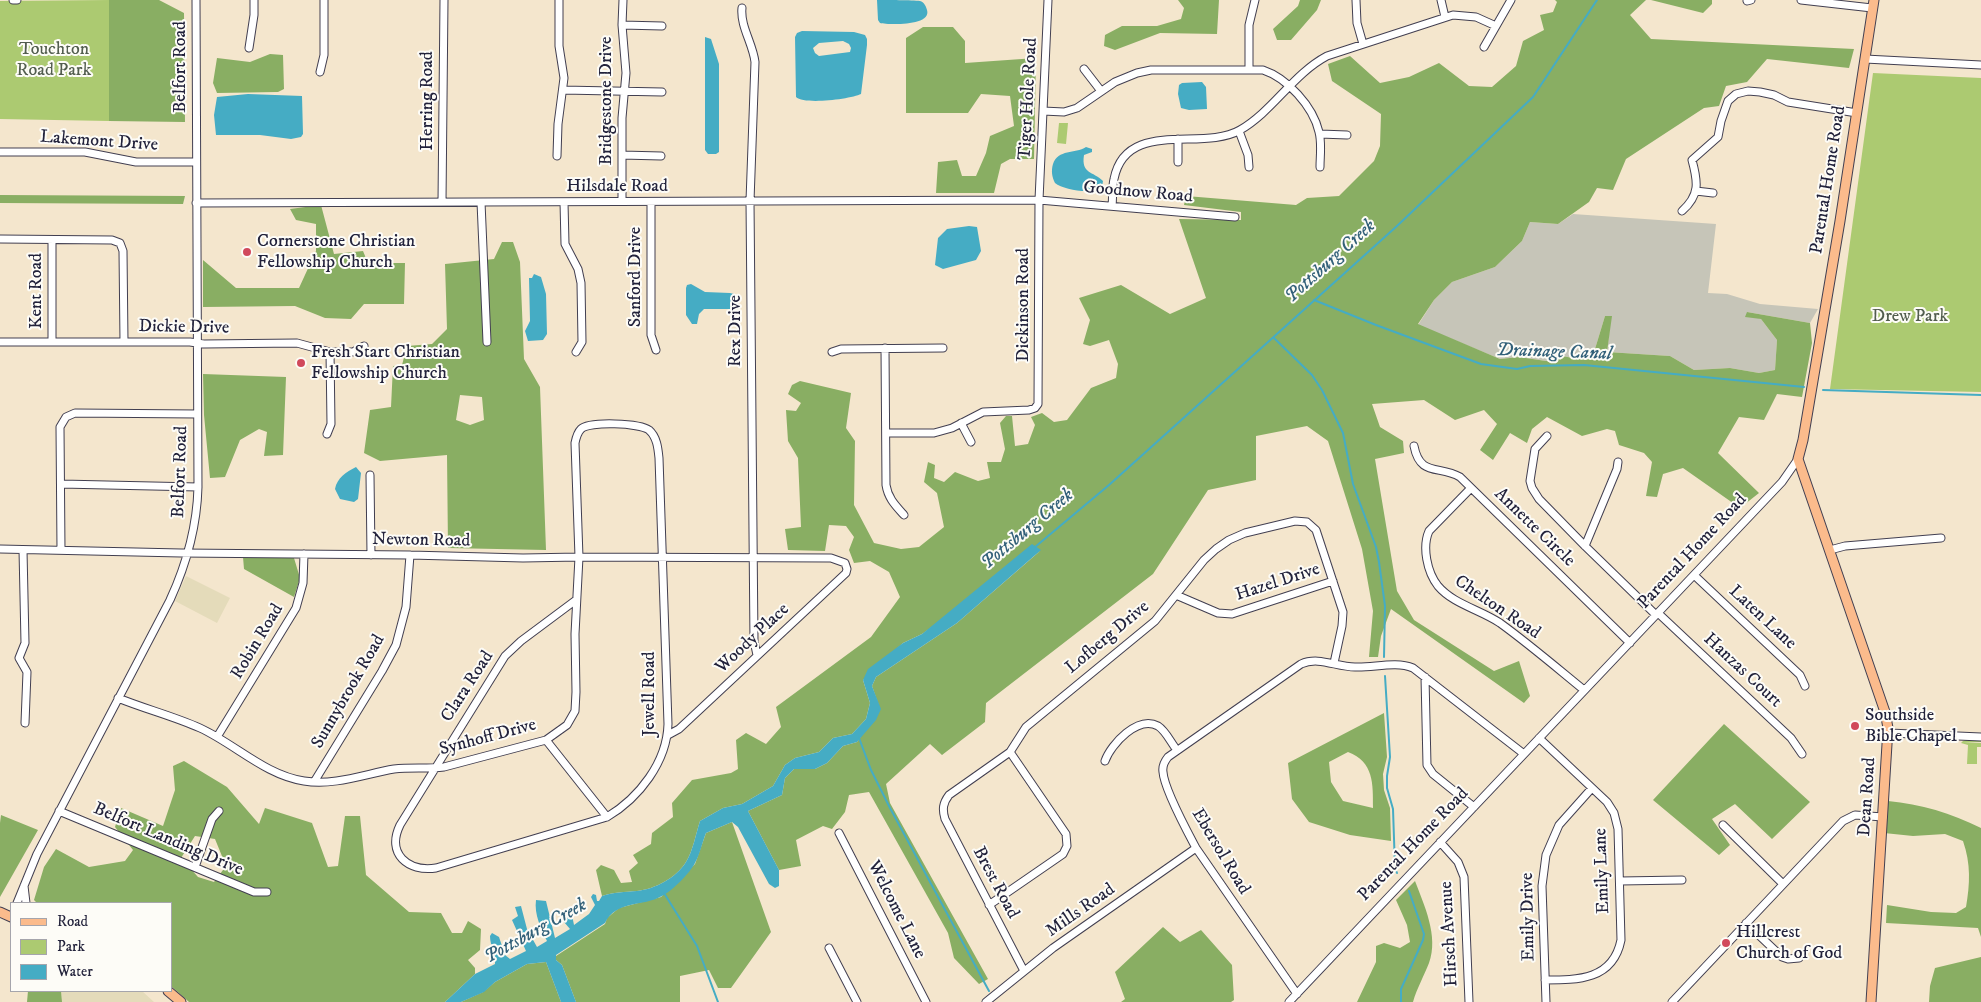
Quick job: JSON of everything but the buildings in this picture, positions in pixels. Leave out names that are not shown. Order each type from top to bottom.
[{"type":"main road","name":"Parental Home Road","points":[[1798,459],[1804,433],[1857,113],[1873,4]]},
{"type":"main road","name":"Dean Road","points":[[1798,459],[1885,712],[1889,733],[1870,1002]]},
{"type":"main road","points":[[169,992],[181,1002]]},
{"type":"street","points":[[250,48],[254,0]]},
{"type":"street","points":[[320,72],[324,55],[324,0]]},
{"type":"street","name":"Herring Road","points":[[442,202],[444,0]]},
{"type":"street","points":[[557,156],[558,124],[563,90],[563,69],[559,46],[559,0]]},
{"type":"street","name":"Bridgestone Drive","points":[[622,201],[626,63],[622,25],[623,0]]},
{"type":"street","name":"Tiger Hole Road","points":[[1039,200],[1048,0]]},
{"type":"street","points":[[1249,69],[1249,24],[1255,0]]},
{"type":"street","points":[[1356,0],[1357,23],[1363,44]]},
{"type":"street","points":[[1441,0],[1445,17]]},
{"type":"street","points":[[1484,47],[1511,0]]},
{"type":"street","points":[[1801,0],[1873,4]]},
{"type":"street","name":"Belfort Road","points":[[17,902],[37,854],[170,600],[188,553],[196,515],[198,486],[195,2]]},
{"type":"street","name":"Rex Drive","points":[[742,8],[742,20],[752,45],[755,62],[750,201],[754,641],[757,655]]},
{"type":"street","points":[[1112,206],[1116,172],[1130,151],[1137,146],[1153,140],[1211,139],[1238,131],[1256,119],[1320,60],[1335,53],[1445,17],[1466,15],[1476,17],[1496,26]]},
{"type":"street","points":[[622,25],[662,26]]},
{"type":"street","points":[[1865,59],[1981,65]]},
{"type":"street","points":[[1084,70],[1101,92]]},
{"type":"street","points":[[1043,111],[1070,111],[1084,105],[1101,92],[1125,78],[1151,70],[1263,70],[1271,73],[1289,87],[1308,107],[1316,120],[1320,134],[1320,167]]},
{"type":"street","points":[[563,90],[662,92]]},
{"type":"street","points":[[1682,211],[1692,202],[1696,191],[1696,176],[1692,160],[1718,137],[1721,121],[1728,102],[1736,94],[1748,91],[1760,92],[1774,95],[1788,102],[1857,113]]},
{"type":"street","points":[[1238,131],[1248,155],[1249,168]]},
{"type":"street","points":[[1320,134],[1347,135]]},
{"type":"street","points":[[1178,139],[1178,162]]},
{"type":"street","name":"Lakemont Drive","points":[[0,152],[85,152],[136,162],[196,162]]},
{"type":"street","points":[[622,155],[661,156]]},
{"type":"street","points":[[1696,191],[1713,193]]},
{"type":"street","name":"Hilsdale Road","points":[[196,203],[1039,200]]},
{"type":"street","name":"Goodnow Road","points":[[1039,200],[1235,216]]},
{"type":"street","name":"Dickinson Road","points":[[961,423],[983,412],[1029,410],[1035,408],[1039,399],[1039,200]]},
{"type":"street","points":[[481,202],[487,342]]},
{"type":"street","points":[[564,202],[565,244],[578,269],[581,283],[582,342],[576,352]]},
{"type":"street","name":"Sanford Drive","points":[[651,202],[651,335],[656,350]]},
{"type":"street","points":[[0,239],[112,240],[120,244],[123,251],[124,342]]},
{"type":"street","name":"Kent Road","points":[[52,240],[52,342]]},
{"type":"street","name":"Dickie Drive","points":[[0,342],[297,343],[330,352],[353,352],[364,346]]},
{"type":"street","points":[[886,348],[887,492],[893,504],[904,514]]},
{"type":"street","points":[[832,352],[841,349],[943,348]]},
{"type":"street","points":[[327,434],[331,424],[330,352]]},
{"type":"street","points":[[61,550],[60,427],[66,418],[75,414],[197,414]]},
{"type":"street","points":[[886,433],[934,433],[944,431],[961,423],[971,442]]},
{"type":"street","name":"Synhoff Drive","points":[[118,698],[199,728],[265,767],[295,779],[314,782],[340,780],[404,768],[434,768],[455,765],[546,740],[567,725],[575,711],[575,634],[579,556],[575,443],[577,435],[580,429],[591,425],[634,425],[648,429],[652,433]]},
{"type":"street","name":"Jewell Road","points":[[409,865],[422,869],[436,868],[607,817],[628,802],[642,788],[665,747],[668,735],[659,458],[658,446],[652,433]]},
{"type":"street","name":"Hanzas Court","points":[[1547,436],[1535,449],[1530,481],[1532,488],[1540,499],[1585,546],[1791,738],[1802,754]]},
{"type":"street","name":"Annette Circle","points":[[1414,446],[1416,456],[1423,466],[1456,475],[1472,488],[1630,643]]},
{"type":"street","name":"Parental Home Road","points":[[1289,1002],[1782,482],[1798,459]]},
{"type":"street","points":[[1585,546],[1617,469],[1618,462]]},
{"type":"street","points":[[370,475],[370,554]]},
{"type":"street","points":[[61,484],[198,486]]},
{"type":"street","name":"Chelton Road","points":[[1472,488],[1429,531],[1426,538],[1426,550],[1431,573],[1435,581],[1451,596],[1501,624],[1584,690]]},
{"type":"street","name":"Lofberg Drive","points":[[943,807],[944,801],[949,795],[1010,752],[1026,726],[1155,621],[1210,554],[1229,540],[1244,533],[1295,521],[1307,522],[1316,530],[1333,581]]},
{"type":"street","points":[[1830,550],[1845,546],[1941,538]]},
{"type":"street","name":"Newton Road","points":[[0,549],[523,558],[662,556],[831,558],[841,560]]},
{"type":"street","points":[[23,550],[25,643],[19,658],[27,672],[25,723]]},
{"type":"street","name":"Robin Road","points":[[217,738],[296,608],[301,596],[303,583],[304,554]]},
{"type":"street","name":"Sunnybrook Road","points":[[314,782],[396,645],[406,607],[410,555]]},
{"type":"street","name":"Woody Place","points":[[668,735],[679,729],[846,572],[847,566],[841,560]]},
{"type":"street","name":"Laten Lane","points":[[1694,575],[1800,675],[1805,686]]},
{"type":"street","points":[[1333,581],[1342,606],[1343,619],[1334,663],[1355,668],[1409,666],[1524,754]]},
{"type":"street","name":"Hazel Drive","points":[[1176,595],[1218,613],[1232,614],[1333,581]]},
{"type":"street","name":"Clara Road","points":[[409,865],[398,850],[396,843],[397,831],[434,768],[505,656],[521,641],[576,600]]},
{"type":"street","name":"Ebersol Road","points":[[1296,994],[1196,848],[1185,828],[1163,776],[1164,761],[1301,664],[1312,660],[1334,663]]},
{"type":"street","points":[[1425,677],[1428,765],[1433,774],[1474,806]]},
{"type":"street","points":[[1105,761],[1112,746],[1137,726],[1143,724],[1156,725],[1162,729],[1177,750]]},
{"type":"street","points":[[1889,733],[1981,737]]},
{"type":"street","name":"Emily Lane","points":[[1539,738],[1606,802],[1616,819],[1620,881],[1621,940],[1611,962],[1600,972],[1585,978],[1545,980]]},
{"type":"street","points":[[546,740],[607,817]]},
{"type":"street","points":[[990,905],[1063,854],[1067,846],[1066,834],[1010,752]]},
{"type":"street","name":"Emily Drive","points":[[1546,1002],[1542,886],[1546,855],[1559,825],[1592,788]]},
{"type":"street","name":"Brest Road","points":[[943,807],[945,819],[1024,971]]},
{"type":"street","name":"Belfort Landing Drive","points":[[59,811],[254,892],[267,892]]},
{"type":"street","points":[[195,867],[212,819],[219,811]]},
{"type":"street","points":[[1672,1002],[1846,818],[1855,815],[1883,817]]},
{"type":"street","points":[[1723,825],[1783,884]]},
{"type":"street","name":"Welcome Lane","points":[[839,833],[926,1002]]},
{"type":"street","name":"Hirsch Avenue","points":[[1440,842],[1458,862],[1464,877],[1469,1002]]},
{"type":"street","name":"Mills Road","points":[[986,1002],[1053,948],[1196,848]]},
{"type":"street","points":[[1620,881],[1682,880]]},
{"type":"street","points":[[23,885],[26,902]]},
{"type":"street","points":[[1746,923],[1782,957],[1788,959],[1799,958]]},
{"type":"street","points":[[829,948],[857,1002]]},
{"type":"shaded area","points":[[1573,214],[1716,224],[1708,293],[1727,294],[1760,304],[1818,309],[1810,323],[1747,312],[1761,319],[1777,340],[1775,370],[1759,373],[1730,368],[1694,370],[1670,356],[1607,352],[1611,316],[1605,316],[1595,349],[1589,358],[1562,356],[1553,361],[1519,357],[1500,359],[1418,325],[1434,300],[1452,282],[1495,267],[1522,241],[1530,222],[1558,224]]},
{"type":"shaded area","points":[[186,576],[230,598],[217,623],[175,601]]},
{"type":"shaded area","points":[[61,992],[143,992],[154,1002],[62,1002]]},
{"type":"green space","name":"Touchton Road Park","points":[[109,0],[109,121],[0,119],[0,1]]},
{"type":"green space","points":[[109,0],[159,0],[184,13],[185,122],[109,121]]},
{"type":"green space","points":[[1178,0],[1219,0],[1217,34],[1160,33],[1115,50],[1104,46],[1105,35],[1122,26],[1157,26],[1181,19],[1184,8]]},
{"type":"green space","points":[[1300,0],[1321,0],[1317,10],[1291,40],[1277,40],[1273,29],[1298,6]]},
{"type":"green space","points":[[1555,0],[1646,0],[1630,15],[1651,39],[1854,49],[1849,68],[1767,59],[1747,82],[1726,86],[1719,106],[1704,108],[1626,159],[1613,190],[1597,188],[1589,202],[1558,224],[1530,222],[1522,241],[1495,267],[1452,282],[1434,300],[1418,324],[1500,359],[1519,357],[1553,361],[1562,356],[1589,358],[1595,349],[1605,316],[1612,316],[1607,352],[1670,356],[1694,370],[1730,368],[1759,373],[1775,370],[1777,340],[1761,319],[1745,317],[1747,312],[1810,323],[1812,343],[1802,397],[1777,394],[1764,420],[1739,417],[1718,453],[1759,493],[1740,508],[1683,468],[1663,474],[1657,497],[1646,496],[1652,462],[1644,453],[1619,445],[1615,431],[1607,429],[1582,436],[1547,417],[1532,429],[1527,443],[1510,433],[1493,460],[1480,450],[1497,424],[1484,410],[1455,420],[1424,400],[1372,404],[1380,427],[1403,441],[1404,453],[1375,459],[1397,591],[1414,620],[1494,671],[1519,661],[1530,696],[1524,703],[1391,609],[1381,636],[1378,657],[1369,657],[1373,611],[1362,549],[1328,441],[1307,426],[1256,436],[1256,480],[1208,490],[1153,574],[986,703],[985,722],[942,755],[930,744],[886,784],[890,803],[988,979],[979,984],[954,958],[948,933],[869,792],[849,795],[845,812],[832,829],[823,826],[796,840],[801,866],[779,870],[748,811],[782,795],[785,778],[794,769],[815,769],[827,763],[843,746],[857,742],[880,709],[872,686],[876,677],[957,623],[1040,551],[922,634],[903,643],[863,680],[870,703],[866,719],[852,734],[833,738],[819,752],[795,758],[785,765],[773,786],[742,804],[723,808],[700,821],[686,862],[671,878],[644,890],[602,896],[596,870],[601,865],[614,870],[621,883],[632,882],[629,871],[638,863],[633,855],[651,844],[652,833],[673,817],[672,803],[692,780],[731,773],[738,769],[736,740],[746,733],[766,744],[781,727],[776,707],[871,637],[900,597],[889,572],[870,561],[854,563],[849,550],[854,537],[846,526],[829,525],[825,551],[788,550],[785,529],[801,527],[798,458],[788,441],[786,410],[796,411],[801,403],[788,394],[792,385],[800,381],[851,393],[846,428],[855,441],[854,505],[874,543],[901,549],[919,547],[944,527],[937,493],[924,482],[928,462],[935,465],[934,478],[944,482],[955,472],[978,481],[990,478],[987,462],[1001,462],[1005,449],[1000,423],[1006,416],[1012,416],[1015,446],[1028,444],[1035,425],[1031,417],[1042,413],[1054,422],[1067,420],[1091,388],[1116,378],[1118,364],[1109,340],[1090,346],[1083,344],[1090,320],[1079,298],[1121,285],[1170,314],[1206,298],[1179,219],[1241,220],[1241,212],[1184,205],[1186,196],[1296,205],[1307,198],[1339,196],[1374,161],[1380,146],[1381,114],[1332,81],[1328,64],[1350,56],[1380,83],[1409,77],[1439,63],[1469,86],[1492,87],[1516,66],[1523,41],[1544,30],[1540,15],[1553,12],[1557,2]]},
{"type":"green space","points":[[1651,0],[1712,0],[1712,4],[1703,13]]},
{"type":"green space","points":[[923,27],[953,27],[965,41],[965,63],[1036,58],[1034,159],[1010,159],[1001,164],[994,193],[936,193],[938,162],[957,160],[962,176],[976,176],[986,153],[990,136],[1014,126],[1010,96],[981,94],[968,113],[906,113],[906,38]]},
{"type":"green space","points":[[270,54],[283,55],[284,89],[278,92],[217,93],[213,83],[217,58],[250,62]]},
{"type":"green space","name":"Drew Park","points":[[1873,73],[1981,78],[1981,392],[1830,389]]},
{"type":"green space","points":[[1059,123],[1068,123],[1066,144],[1057,143]]},
{"type":"green space","points":[[0,195],[185,196],[183,204],[0,203]]},
{"type":"green space","points":[[321,205],[334,254],[363,251],[368,263],[405,263],[404,304],[364,304],[351,319],[325,318],[295,306],[203,307],[203,260],[236,288],[299,288],[316,251],[316,224],[296,220],[290,209]]},
{"type":"green space","points":[[502,242],[513,242],[520,262],[524,359],[540,387],[546,550],[448,548],[447,455],[380,461],[364,453],[370,410],[391,407],[393,366],[402,365],[407,346],[432,344],[447,329],[445,264],[494,259]],"holes":[[[460,395],[482,397],[484,420],[470,425],[456,420]]]},
{"type":"green space","points":[[203,374],[286,377],[283,455],[264,456],[267,432],[259,429],[240,440],[225,477],[210,478],[204,415]]},
{"type":"green space","points":[[243,557],[294,558],[300,578],[294,597],[244,569]]},
{"type":"green space","points":[[1384,713],[1387,757],[1383,774],[1384,790],[1390,808],[1391,841],[1350,835],[1309,822],[1292,799],[1288,763]],"holes":[[[1348,752],[1357,756],[1363,762],[1370,775],[1373,791],[1373,808],[1343,801],[1331,782],[1329,762]]]},
{"type":"green space","points":[[1724,724],[1810,802],[1772,839],[1735,804],[1712,819],[1730,845],[1719,855],[1653,800]]},
{"type":"green space","points":[[1967,739],[1981,740],[1981,742],[1963,742],[1981,743],[1981,747],[1977,747],[1977,764],[1967,764],[1968,745],[1961,743]]},
{"type":"green space","points":[[184,761],[227,787],[259,824],[265,808],[312,823],[328,867],[338,866],[345,816],[360,816],[366,875],[409,912],[441,913],[452,933],[462,933],[468,921],[481,929],[480,950],[468,960],[475,968],[475,974],[445,1002],[189,1002],[172,987],[172,902],[36,902],[34,900],[44,867],[56,849],[89,867],[125,861],[133,850],[115,827],[121,808],[163,826],[175,790],[173,766]],"holes":[[[195,836],[215,839],[226,866],[214,882],[198,877],[181,858]]]},
{"type":"green space","points":[[1888,801],[1936,810],[1981,828],[1981,937],[1978,928],[1886,923],[1887,905],[1931,912],[1956,913],[1966,907],[1969,882],[1969,866],[1963,841],[1945,834],[1913,836],[1884,833]]},
{"type":"green space","points":[[1,815],[38,830],[0,897],[0,823]]},
{"type":"green space","points":[[732,822],[771,932],[731,988],[718,988],[709,970],[680,976],[680,1002],[576,1002],[562,965],[556,960],[556,956],[605,924],[607,918],[619,908],[661,897],[695,864],[706,833]]},
{"type":"green space","points":[[1415,881],[1429,921],[1432,953],[1413,1002],[1357,1002],[1376,962],[1376,946],[1384,943],[1400,948],[1410,942],[1407,925],[1396,900]]},
{"type":"green space","points":[[1163,927],[1180,942],[1201,930],[1232,965],[1234,1000],[1231,1002],[1121,1002],[1125,999],[1115,972]]},
{"type":"green space","points":[[1981,957],[1981,1002],[1929,1002],[1930,986],[1935,968]]},
{"type":"green space","points":[[546,962],[561,1002],[461,1002],[483,992],[495,982],[527,964]]},
{"type":"green space","points":[[28,992],[61,992],[62,1002],[27,1002]]},
{"type":"water","points":[[877,0],[920,1],[923,2],[927,10],[927,15],[917,22],[880,23],[878,20]]},
{"type":"water","points":[[802,31],[854,32],[865,35],[867,45],[861,94],[817,101],[808,101],[796,97],[795,37],[797,33]],"holes":[[[843,41],[849,44],[850,52],[819,56],[813,48],[819,43]]]},
{"type":"water","points":[[705,37],[711,39],[719,64],[719,152],[716,154],[708,154],[705,150]]},
{"type":"water","points":[[1202,82],[1206,87],[1207,109],[1189,110],[1181,108],[1178,94],[1179,85],[1182,83]]},
{"type":"water","points":[[248,94],[302,96],[303,134],[301,137],[291,139],[260,135],[216,135],[214,115],[217,97]]},
{"type":"water","points":[[1086,147],[1092,149],[1092,152],[1084,155],[1084,166],[1103,181],[1102,187],[1092,191],[1078,191],[1059,186],[1055,183],[1052,172],[1055,159],[1063,154]]},
{"type":"water","points":[[969,226],[977,227],[981,251],[976,260],[943,269],[935,265],[938,238],[947,229]]},
{"type":"water","points":[[534,274],[541,277],[546,294],[547,334],[543,340],[528,341],[525,331],[530,321],[529,278],[532,278]]},
{"type":"water","points":[[691,284],[705,292],[734,294],[735,307],[731,309],[704,309],[699,314],[697,324],[692,324],[686,315],[686,288],[687,285]]},
{"type":"water","points":[[356,467],[361,473],[358,499],[354,502],[340,499],[335,489],[338,482],[345,473]]},
{"type":"water","points":[[1032,544],[1041,550],[957,623],[876,677],[872,686],[881,709],[876,720],[857,742],[843,746],[827,763],[815,769],[794,769],[785,778],[782,795],[748,811],[779,870],[779,886],[775,888],[769,884],[738,827],[732,822],[706,833],[693,867],[671,890],[647,902],[623,907],[610,916],[605,923],[556,955],[556,960],[562,965],[576,1002],[561,1002],[546,962],[527,964],[495,982],[484,992],[461,1002],[445,1002],[475,974],[495,964],[490,940],[492,933],[499,937],[505,955],[510,959],[526,951],[512,920],[518,916],[515,907],[521,906],[527,929],[537,947],[547,941],[537,916],[536,900],[546,901],[555,938],[570,929],[564,922],[565,916],[568,914],[572,915],[574,925],[589,914],[595,905],[591,897],[593,894],[596,895],[597,901],[599,901],[602,896],[644,890],[671,878],[686,862],[700,821],[723,808],[742,804],[773,786],[785,765],[795,758],[819,752],[833,738],[852,734],[866,719],[870,703],[863,680],[868,669],[903,643],[922,634]]},
{"type":"waterway","name":"Pottsburg Creek","points":[[1035,547],[1109,485],[1397,226],[1533,97],[1597,0]]},
{"type":"waterway","name":"Drainage Canal","points":[[1314,300],[1481,364],[1517,369],[1530,366],[1584,365],[1804,387]]},
{"type":"waterway","name":"Drainage Canal","points":[[1274,338],[1312,375],[1322,390],[1343,433],[1353,484],[1376,547],[1379,562],[1385,606],[1384,657]]},
{"type":"waterway","name":"Drainage Canal","points":[[1823,390],[1981,395]]},
{"type":"waterway","name":"Drainage Canal","points":[[1385,676],[1390,757],[1387,788],[1393,809],[1395,868],[1397,873]]},
{"type":"waterway","points":[[859,738],[871,770],[890,808],[989,991]]},
{"type":"waterway","name":"Drainage Canal","points":[[1401,1002],[1401,989],[1424,934],[1409,891]]},
{"type":"waterway","points":[[664,893],[697,946],[718,1002]]},
{"type":"place","name":"Cornerstone Christian Fellowship Church","points":[[247,252]]},
{"type":"place","name":"Fresh Start Christian Fellowship Church","points":[[301,363]]},
{"type":"place","name":"Southside Bible Chapel","points":[[1855,726]]},
{"type":"place","name":"Hillcrest Church of God","points":[[1726,943]]}]
